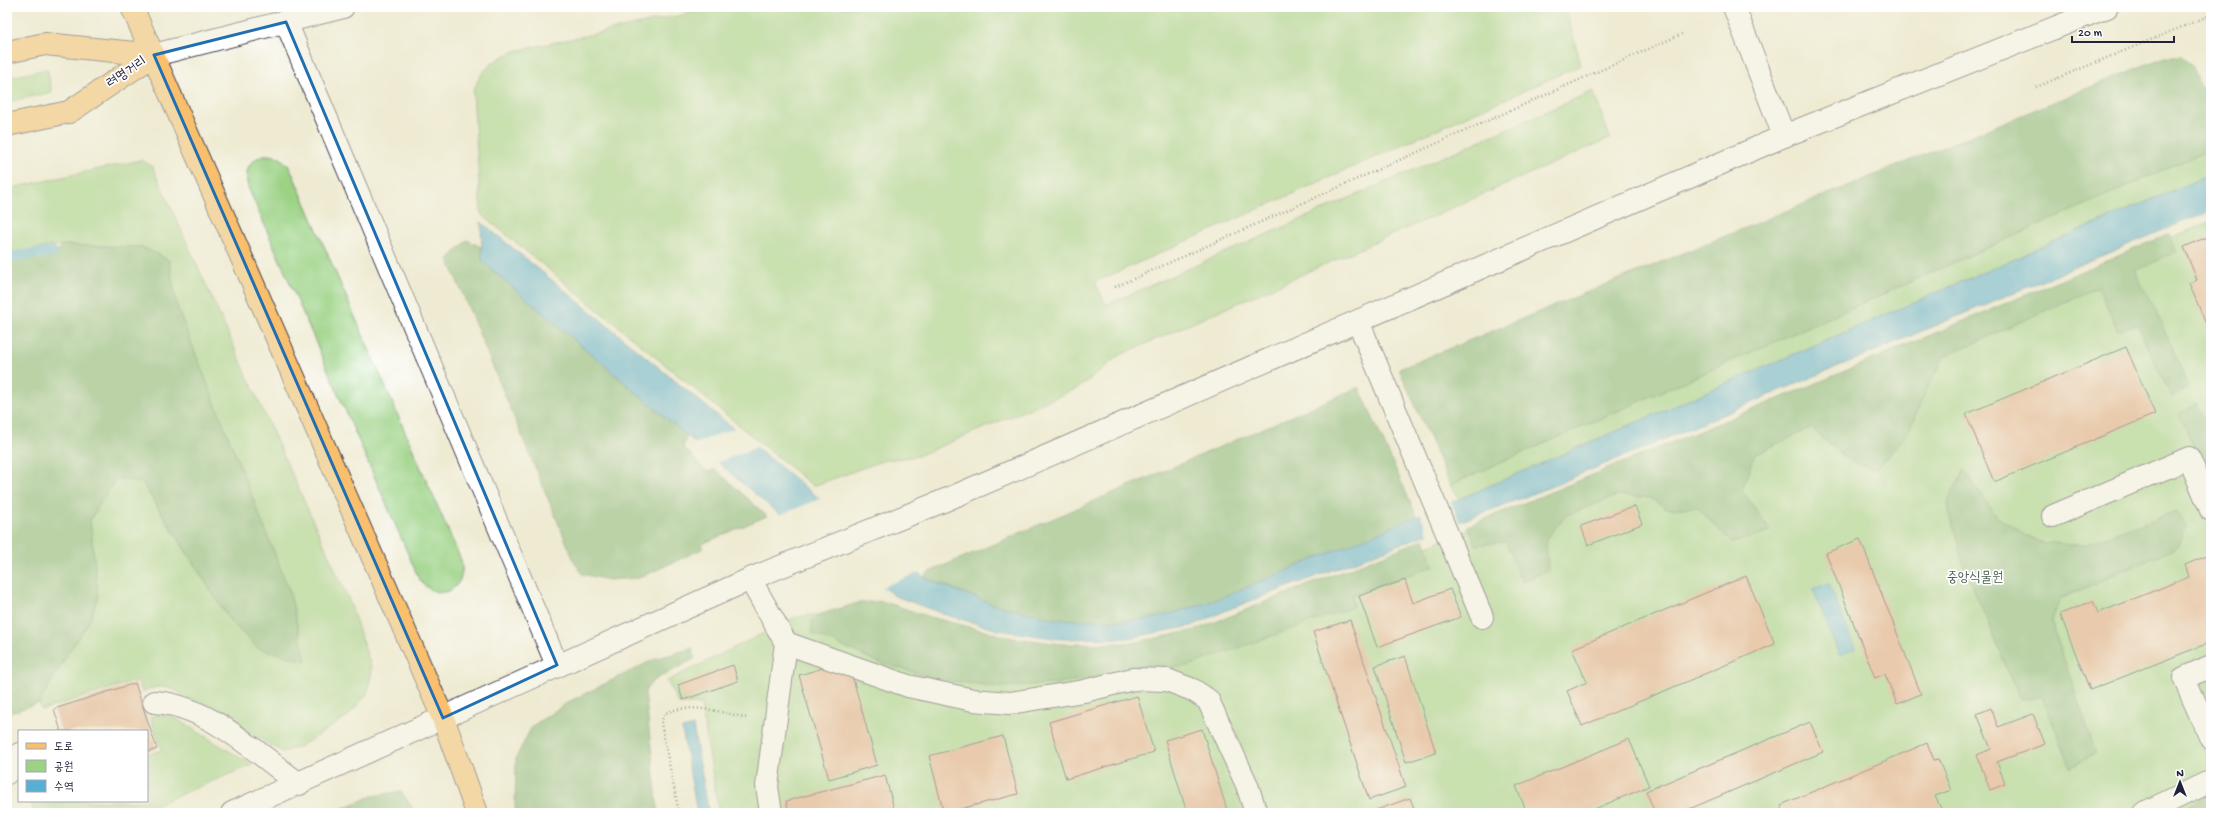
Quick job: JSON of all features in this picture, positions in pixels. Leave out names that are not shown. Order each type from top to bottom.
[{"type":"main road","points":[[132,7],[443,718],[477,813]]},
{"type":"main road","name":"려명거리","points":[[7,52],[45,44],[154,55]]},
{"type":"main road","name":"려명거리","points":[[7,125],[69,112],[154,55]]},
{"type":"street","points":[[154,55],[343,7]]},
{"type":"street","points":[[1734,7],[1784,136]]},
{"type":"street","points":[[232,813],[299,784],[557,665],[753,578],[948,499],[1784,136],[2107,7]]},
{"type":"street","points":[[286,22],[557,665]]},
{"type":"street","points":[[1358,321],[1482,617]]},
{"type":"street","points":[[2053,516],[2189,458],[2211,510]]},
{"type":"street","points":[[753,578],[786,643],[767,786],[771,813]]},
{"type":"street","points":[[786,643],[908,686],[973,700],[1010,703],[1084,691],[1133,679],[1167,680],[1193,690],[1208,700],[1247,784],[1256,813]]},
{"type":"street","points":[[2211,666],[2184,678],[2211,739]]},
{"type":"street","points":[[154,702],[184,707],[215,722],[299,784]]},
{"type":"street","points":[[7,773],[9,763],[18,755]]},
{"type":"street","points":[[2144,813],[2211,781]]},
{"type":"path","points":[[2036,87],[2211,15]]},
{"type":"path","points":[[1115,287],[1682,34]]},
{"type":"path","points":[[679,813],[661,724],[664,714],[674,709],[709,710],[775,724]]},
{"type":"highlighted area","points":[[286,22],[557,665],[443,718],[154,55]]},
{"type":"green space","points":[[719,7],[1565,7],[1581,65],[1095,282],[1106,305],[1593,91],[1610,138],[1118,356],[1080,387],[918,456],[885,460],[813,486],[481,214],[473,92],[480,77],[489,66],[500,58],[515,51]]},
{"type":"green space","points":[[2164,57],[2181,57],[2192,65],[2211,111],[2211,149],[1450,485],[1399,369]]},
{"type":"green space","points":[[47,69],[52,92],[7,102],[7,78]]},
{"type":"green space","points":[[2211,149],[2211,174],[1459,499],[1450,485]]},
{"type":"green space","points":[[264,155],[279,158],[290,168],[461,560],[462,571],[460,580],[456,586],[449,590],[442,592],[434,591],[426,587],[419,579],[248,187],[247,171],[251,163]]},
{"type":"green space","points":[[141,160],[152,166],[349,600],[372,670],[367,694],[348,716],[301,746],[283,752],[169,687],[157,687],[142,692],[137,680],[42,710],[39,703],[68,653],[89,622],[98,596],[90,520],[116,478],[142,483],[231,622],[257,648],[306,660],[289,590],[177,307],[169,260],[142,247],[61,245],[7,253],[7,189]]},
{"type":"green space","name":"중앙식물원","points":[[2211,221],[2211,813],[719,813],[701,704],[679,704],[667,681],[796,617],[874,608],[926,622],[1066,648],[1133,647],[1195,633],[1597,482]]},
{"type":"green space","points":[[2170,234],[2177,252],[2134,271],[2155,309],[2189,388],[2171,396],[2137,324],[2118,331],[2098,287],[1945,356],[1928,386],[1908,433],[1875,470],[1847,459],[1811,428],[1755,454],[1742,490],[1770,531],[1732,543],[1697,507],[1668,509],[1650,498],[1619,495],[1565,516],[1546,539],[1548,570],[1522,582],[1506,542],[1476,545],[1468,526],[1807,387]]},
{"type":"green space","points":[[467,240],[481,247],[482,261],[687,436],[683,447],[707,472],[715,469],[767,516],[702,544],[702,549],[639,578],[609,580],[582,574],[574,561],[448,259]]},
{"type":"green space","points":[[61,245],[142,247],[169,260],[177,307],[289,590],[306,661],[257,648],[231,622],[143,483],[116,478],[90,520],[98,596],[89,622],[68,653],[39,703],[7,714],[7,261],[57,255]]},
{"type":"green space","points":[[1359,387],[1417,517],[1216,600],[1156,618],[1122,621],[1055,619],[995,605],[923,577],[929,572]]},
{"type":"green space","points":[[2197,404],[2211,434],[2211,483],[2179,414]]},
{"type":"green space","points":[[1964,470],[1997,517],[2039,542],[2084,545],[2176,511],[2186,526],[2179,546],[2060,599],[2051,621],[2096,753],[2071,767],[2042,697],[2020,699],[1964,566],[1947,503]]},
{"type":"green space","points":[[1424,539],[1434,566],[1352,595],[1353,607],[1188,666],[1119,673],[1053,684],[999,687],[937,679],[878,662],[812,633],[812,621],[824,613],[858,603],[882,601],[930,617],[1013,638],[1063,644],[1132,643],[1195,630]]},
{"type":"green space","points":[[693,648],[694,659],[653,681],[645,691],[658,812],[517,813],[515,808],[516,758],[532,726],[570,701],[655,659]]},
{"type":"green space","points":[[161,714],[175,718],[252,765],[135,813],[34,813],[31,802],[148,802],[148,755],[162,750],[150,717]]},
{"type":"green space","points":[[401,791],[416,813],[331,813],[372,796]]},
{"type":"green space","points":[[2211,794],[2211,813],[2174,813]]},
{"type":"water","points":[[2211,174],[2211,210],[1543,490],[1227,610],[1192,626],[1128,638],[1060,639],[998,630],[943,614],[895,596],[774,510],[482,261],[481,222],[811,492],[928,580],[995,605],[1055,619],[1122,621],[1156,618],[1216,600],[1459,499]]},
{"type":"water","points":[[1829,583],[1855,649],[1839,655],[1813,589]]},
{"type":"water","points":[[693,726],[709,813],[697,813],[682,729]]},
{"type":"pier","points":[[735,428],[757,447],[716,463],[694,444]]},
{"type":"pier","points":[[822,498],[920,572],[880,588],[778,516]]},
{"type":"pier","points":[[1450,500],[1460,523],[1429,535],[1420,513]]},
{"type":"building","points":[[2207,237],[2211,247],[2211,336],[2189,283],[2197,280],[2184,247]]},
{"type":"building","points":[[2126,347],[2155,414],[1994,482],[1966,414]]},
{"type":"building","points":[[1635,506],[1642,524],[1588,545],[1581,526]]},
{"type":"building","points":[[1860,539],[1921,694],[1897,704],[1885,674],[1875,678],[1826,553]]},
{"type":"building","points":[[2211,554],[2211,642],[2090,690],[2060,614],[2093,601],[2098,613],[2189,577],[2185,565]]},
{"type":"building","points":[[1746,576],[1775,644],[1582,726],[1567,691],[1587,682],[1572,649]]},
{"type":"building","points":[[1405,580],[1413,603],[1450,589],[1461,617],[1377,647],[1359,596]]},
{"type":"building","points":[[1350,620],[1406,787],[1369,800],[1313,632]]},
{"type":"building","points":[[1405,656],[1436,753],[1406,762],[1375,666]]},
{"type":"building","points":[[733,665],[738,681],[683,700],[678,685]]},
{"type":"building","points":[[827,667],[852,675],[877,765],[829,779],[799,675]]},
{"type":"building","points":[[135,683],[157,749],[148,752],[148,730],[61,730],[54,709]]},
{"type":"building","points":[[1137,696],[1154,752],[1066,779],[1049,722]]},
{"type":"building","points":[[1991,708],[1998,727],[2033,714],[2045,744],[1997,762],[2005,784],[1990,790],[1977,755],[1991,749],[1977,714]]},
{"type":"building","points":[[1810,722],[1823,752],[1680,813],[1655,813],[1646,791]]},
{"type":"building","points":[[1202,729],[1227,810],[1218,813],[1187,813],[1165,740]]},
{"type":"building","points":[[1003,736],[1018,794],[944,813],[929,756]]},
{"type":"building","points":[[1629,739],[1649,786],[1585,813],[1527,813],[1516,786]]},
{"type":"building","points":[[1927,743],[1934,760],[1938,759],[1951,790],[1935,796],[1943,813],[1784,813],[1781,805]]},
{"type":"building","points":[[885,775],[895,813],[789,813],[786,801]]},
{"type":"building","points":[[1410,798],[1416,813],[1368,813]]},
{"type":"waterway","points":[[7,257],[53,252]]}]
